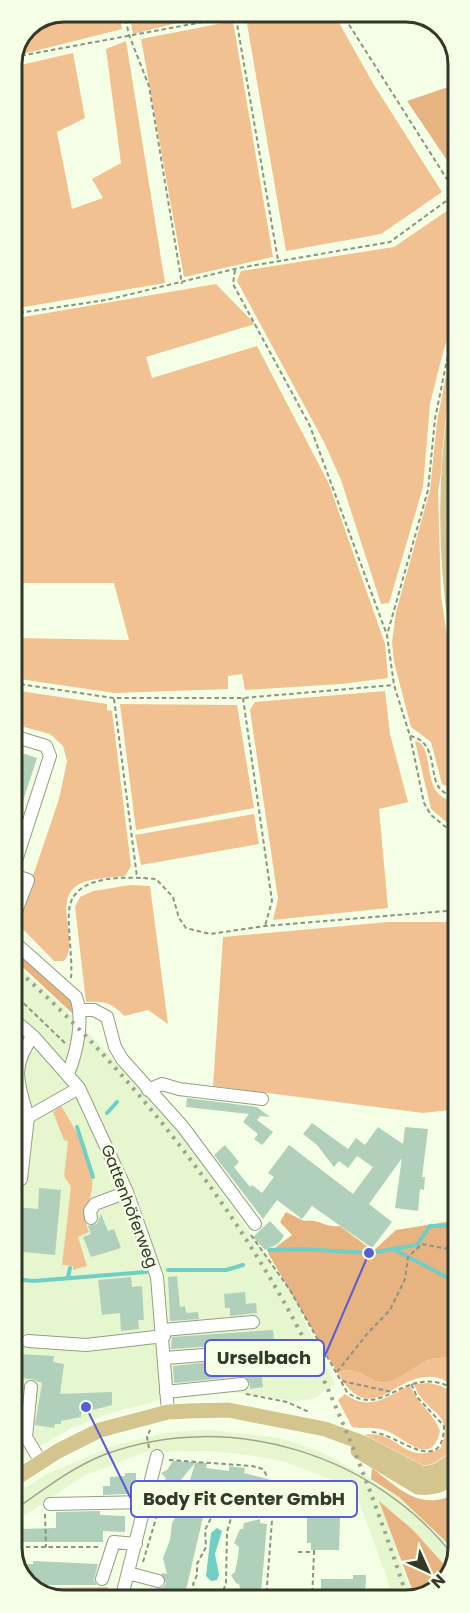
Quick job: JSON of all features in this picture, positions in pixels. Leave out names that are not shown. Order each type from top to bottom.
[{"type":"main road","points":[[448,490],[448,535]]},
{"type":"main road","points":[[22,1474],[100,1430],[168,1412],[228,1410],[325,1429],[363,1443],[423,1474],[437,1471],[448,1464]]},
{"type":"main road","points":[[301,1424],[358,1451],[418,1487],[441,1486],[448,1481]]},
{"type":"street","points":[[22,738],[46,746],[50,756],[22,842]]},
{"type":"street","points":[[22,878],[28,880],[22,896]]},
{"type":"street","points":[[22,949],[70,990],[81,1010],[75,1052],[68,1074]]},
{"type":"street","points":[[81,1010],[94,1010],[107,1017],[115,1047],[148,1090],[183,1127],[255,1224]]},
{"type":"street","name":"Gattenhöferweg","points":[[22,1027],[79,1088],[127,1192],[155,1271],[163,1333],[168,1412]]},
{"type":"street","points":[[22,1051],[33,1036]]},
{"type":"street","points":[[148,1090],[162,1083],[179,1089],[262,1099]]},
{"type":"street","points":[[28,1116],[79,1088]]},
{"type":"street","points":[[22,1097],[28,1116],[22,1170]]},
{"type":"street","points":[[91,1218],[90,1211],[95,1204],[127,1192]]},
{"type":"street","points":[[28,1341],[86,1345],[253,1322]]},
{"type":"street","points":[[165,1358],[254,1351]]},
{"type":"street","points":[[166,1392],[242,1383]]},
{"type":"street","points":[[31,1387],[26,1437],[41,1462]]},
{"type":"street","points":[[124,1590],[157,1456]]},
{"type":"street","points":[[50,1504],[147,1502]]},
{"type":"street","points":[[102,1579],[114,1542],[136,1544]]},
{"type":"street","points":[[128,1573],[158,1581]]},
{"type":"path","points":[[126,22],[149,86],[183,284]]},
{"type":"path","points":[[24,55],[204,22]]},
{"type":"path","points":[[237,23],[278,260]]},
{"type":"path","points":[[348,23],[448,180]]},
{"type":"path","points":[[22,313],[106,300],[183,284],[278,260],[390,242],[448,200]]},
{"type":"path","points":[[235,270],[233,284],[310,426],[387,635],[394,686],[410,736],[424,803],[431,815],[448,828]]},
{"type":"path","points":[[387,635],[428,490],[435,419],[448,355]]},
{"type":"path","points":[[22,684],[114,698],[243,698],[394,686]]},
{"type":"path","points":[[114,698],[137,877]]},
{"type":"path","points":[[243,698],[272,901],[265,926]]},
{"type":"path","points":[[410,736],[420,738],[428,745],[436,782],[448,794]]},
{"type":"path","points":[[70,990],[73,948],[69,906],[75,893],[88,883],[137,877],[156,879],[165,886],[172,897],[179,918],[186,928],[197,932],[210,933],[265,926],[448,911]]},
{"type":"path","points":[[22,1002],[75,1052]]},
{"type":"path","points":[[337,1372],[367,1334],[390,1310],[405,1279],[408,1257],[422,1244],[448,1249]]},
{"type":"path","points":[[290,1290],[346,1392],[355,1398],[381,1400],[411,1383],[438,1381],[448,1385]]},
{"type":"path","points":[[341,1381],[392,1392]]},
{"type":"path","points":[[370,1431],[393,1437],[417,1451],[426,1452],[439,1445],[444,1436],[444,1425],[417,1397],[411,1383]]},
{"type":"path","points":[[287,1402],[315,1414]]},
{"type":"path","points":[[149,1417],[151,1427],[147,1437],[150,1455],[157,1456]]},
{"type":"path","points":[[180,1464],[182,1461],[196,1460],[252,1466],[263,1469],[268,1478]]},
{"type":"path","points":[[159,1492],[166,1485]]},
{"type":"path","points":[[267,1590],[272,1520],[269,1512],[272,1503],[269,1492]]},
{"type":"path","points":[[162,1498],[172,1496],[212,1499],[269,1512]]},
{"type":"path","points":[[196,1590],[193,1584],[197,1575],[196,1564],[206,1547],[205,1530],[212,1516],[212,1499]]},
{"type":"path","points":[[46,1547],[45,1507],[50,1504]]},
{"type":"path","points":[[223,1590],[226,1583],[227,1532],[235,1504]]},
{"type":"path","points":[[26,1547],[111,1547]]},
{"type":"path","points":[[298,1552],[314,1551],[312,1590]]},
{"type":"shaded area","points":[[121,22],[122,29],[24,54],[35,35],[57,23]]},
{"type":"shaded area","points":[[131,22],[180,22],[133,34]]},
{"type":"shaded area","points":[[233,22],[273,257],[184,277],[141,39]]},
{"type":"shaded area","points":[[247,23],[339,23],[374,85],[442,192],[381,234],[286,251]]},
{"type":"shaded area","points":[[126,41],[165,283],[22,307],[22,65],[73,53],[85,118],[57,132],[72,209],[103,198],[92,179],[121,163],[106,49]]},
{"type":"shaded area","points":[[448,87],[448,162],[407,101]]},
{"type":"shaded area","points":[[448,210],[448,337],[430,404],[423,487],[389,603],[381,604],[341,480],[324,442],[237,281],[241,271],[394,247]]},
{"type":"shaded area","points":[[216,284],[255,324],[146,357],[152,378],[257,346],[329,484],[385,644],[388,678],[341,684],[245,690],[242,674],[228,676],[228,689],[114,693],[22,679],[22,638],[129,640],[114,583],[22,583],[22,317]]},
{"type":"shaded area","points":[[448,365],[448,429],[438,492],[441,596],[448,643],[448,787],[442,784],[431,742],[411,727],[394,662],[392,642],[396,612],[430,490],[437,422]]},
{"type":"shaded area","points":[[22,691],[107,704],[107,710],[112,711],[131,866],[125,876],[87,881],[75,887],[66,906],[69,942],[64,961],[54,961],[22,928],[22,908],[59,799],[67,761],[63,746],[50,734],[22,726]]},
{"type":"shaded area","points":[[385,691],[390,734],[408,802],[379,809],[388,908],[273,920],[278,899],[250,710],[255,702]]},
{"type":"shaded area","points":[[120,704],[237,705],[254,808],[136,830]]},
{"type":"shaded area","points":[[415,741],[422,745],[426,752],[432,783],[437,792],[448,799],[448,823],[431,809]]},
{"type":"shaded area","points":[[254,814],[259,844],[141,865],[135,835]]},
{"type":"shaded area","points":[[131,885],[150,886],[168,1024],[148,1010],[124,1016],[107,1003],[86,1002],[75,907],[80,897],[93,891]]},
{"type":"shaded area","points":[[448,921],[448,1110],[423,1113],[213,1086],[223,937],[388,922]]},
{"type":"shaded area","points":[[22,953],[61,986],[73,1006],[75,1016],[22,966]]},
{"type":"shaded area","points":[[22,969],[71,1014],[178,1130],[290,1290],[335,1384],[313,1399],[296,1401],[232,1392],[161,1400],[114,1412],[74,1427],[22,1456]]},
{"type":"shaded area","points":[[61,1106],[83,1146],[92,1178],[86,1214],[89,1232],[78,1237],[87,1266],[73,1270],[73,1266],[62,1265],[71,1187],[64,1176],[68,1141],[64,1140],[53,1112]]},
{"type":"shaded area","points":[[286,1212],[304,1221],[340,1226],[373,1251],[396,1230],[448,1222],[448,1358],[429,1360],[386,1382],[375,1381],[359,1372],[345,1370],[337,1372],[268,1253],[292,1235],[280,1222]]},
{"type":"shaded area","points":[[448,1358],[448,1383],[439,1378],[423,1377],[373,1398],[362,1398],[350,1390],[337,1372],[345,1370],[359,1372],[375,1381],[386,1382],[429,1360]]},
{"type":"shaded area","points":[[429,1383],[448,1390],[448,1458],[433,1466],[414,1467],[360,1436],[373,1434],[383,1436],[418,1453],[428,1453],[441,1448],[444,1426],[436,1413],[424,1402],[414,1384]]},
{"type":"shaded area","points":[[410,1385],[440,1431],[436,1443],[430,1448],[415,1447],[381,1429],[352,1427],[338,1400],[345,1394],[362,1402],[378,1401]]},
{"type":"shaded area","points":[[208,1430],[280,1438],[321,1452],[399,1497],[448,1541],[444,1564],[413,1530],[380,1502],[410,1590],[391,1590],[354,1488],[283,1461],[248,1455],[209,1451],[146,1452],[83,1476],[22,1517],[22,1490],[45,1475],[113,1446],[170,1432]]},
{"type":"shaded area","points":[[372,1468],[412,1496],[433,1500],[448,1497],[448,1543],[399,1497],[371,1479]]},
{"type":"shaded area","points":[[379,1501],[413,1530],[444,1564],[433,1580],[412,1590]]},
{"type":"shaded area","points":[[108,1587],[107,1590],[57,1590],[51,1588]]},
{"type":"water","points":[[217,1528],[222,1531],[215,1554],[219,1575],[217,1580],[211,1581],[206,1576],[211,1533]]},
{"type":"building","points":[[22,753],[37,758],[22,804]]},
{"type":"building","points":[[187,1098],[257,1107],[270,1117],[260,1116],[257,1120],[273,1132],[262,1145],[254,1139],[258,1134],[243,1122],[249,1114],[186,1107]]},
{"type":"building","points":[[312,1123],[348,1149],[356,1138],[365,1145],[378,1127],[403,1144],[405,1127],[428,1129],[422,1177],[425,1177],[424,1190],[420,1189],[418,1211],[395,1208],[402,1158],[369,1204],[392,1222],[372,1248],[312,1206],[302,1219],[277,1200],[263,1219],[214,1155],[225,1145],[239,1162],[234,1167],[250,1187],[252,1185],[262,1193],[274,1177],[268,1173],[289,1145],[353,1194],[373,1167],[357,1156],[348,1168],[339,1161],[334,1167],[317,1145],[303,1134]]},
{"type":"building","points":[[39,1188],[61,1190],[55,1255],[22,1252],[22,1208],[38,1209]]},
{"type":"building","points":[[101,1214],[108,1231],[114,1229],[121,1248],[91,1257],[83,1237],[91,1234],[88,1226],[97,1224]]},
{"type":"building","points":[[270,1221],[284,1236],[278,1244],[265,1250],[253,1237]]},
{"type":"building","points":[[177,1276],[180,1307],[185,1306],[186,1313],[198,1312],[199,1319],[170,1321],[168,1277]]},
{"type":"building","points":[[131,1277],[132,1287],[142,1286],[144,1320],[138,1320],[139,1329],[121,1331],[120,1313],[102,1315],[98,1280]]},
{"type":"building","points":[[245,1292],[246,1304],[256,1303],[257,1313],[230,1316],[230,1308],[225,1308],[224,1294]]},
{"type":"building","points":[[273,1330],[275,1353],[262,1354],[260,1346],[253,1343],[171,1349],[172,1337]]},
{"type":"building","points":[[22,1354],[54,1356],[53,1362],[64,1364],[60,1394],[112,1392],[112,1405],[81,1413],[81,1417],[61,1421],[61,1424],[55,1424],[54,1428],[35,1425],[42,1383],[22,1378]]},
{"type":"building","points":[[259,1357],[263,1387],[250,1389],[250,1383],[243,1376],[242,1367],[223,1369],[224,1378],[174,1383],[173,1366]]},
{"type":"building","points":[[173,1461],[207,1463],[206,1468],[229,1471],[229,1466],[245,1468],[244,1473],[275,1481],[266,1499],[259,1502],[253,1497],[250,1500],[244,1495],[241,1497],[235,1492],[232,1496],[226,1491],[223,1494],[217,1488],[212,1493],[207,1488],[193,1501],[186,1494],[195,1463],[174,1488],[170,1488],[164,1483],[166,1478],[161,1473],[167,1470]]},
{"type":"building","points":[[125,1473],[136,1473],[136,1490],[131,1490],[131,1493],[126,1494],[103,1495],[103,1486],[110,1486],[110,1477],[125,1476]]},
{"type":"building","points":[[307,1504],[336,1505],[335,1518],[340,1518],[339,1550],[311,1550],[311,1543],[307,1543]]},
{"type":"building","points":[[182,1507],[204,1513],[186,1590],[157,1590],[166,1583],[161,1573],[167,1574],[163,1558],[170,1540],[172,1523]]},
{"type":"building","points":[[100,1511],[100,1515],[125,1516],[125,1532],[103,1531],[103,1542],[22,1542],[22,1529],[56,1528],[56,1512]]},
{"type":"building","points":[[260,1519],[260,1523],[267,1524],[261,1590],[240,1590],[239,1584],[231,1575],[235,1572],[239,1547],[234,1543],[244,1523]]},
{"type":"building","points":[[33,1561],[98,1564],[94,1580],[97,1585],[44,1585],[31,1574],[26,1564],[33,1564]]},
{"type":"building","points":[[353,1575],[366,1575],[365,1590],[321,1590],[321,1579],[353,1579]]},
{"type":"waterway","points":[[107,1113],[117,1102]]},
{"type":"waterway","points":[[77,1127],[93,1177]]},
{"type":"waterway","points":[[269,1250],[302,1249],[369,1253],[417,1245],[430,1226],[448,1226]]},
{"type":"waterway","points":[[395,1250],[448,1278]]},
{"type":"waterway","points":[[168,1270],[226,1270],[243,1265]]},
{"type":"waterway","points":[[68,1277],[70,1268]]},
{"type":"waterway","points":[[22,1280],[34,1281],[146,1272]]},
{"type":"tram line","points":[[22,1505],[70,1472],[106,1454],[153,1441],[201,1437],[250,1440],[297,1450],[342,1468],[384,1492],[422,1522],[448,1550]]},
{"type":"railway","points":[[22,974],[98,1049],[139,1095],[215,1193],[249,1244],[308,1347],[337,1409],[375,1504],[405,1590]]},
{"type":"place","name":"Urselbach","points":[[369,1253]]},
{"type":"place","name":"Body Fit Center GmbH","points":[[86,1407]]}]
